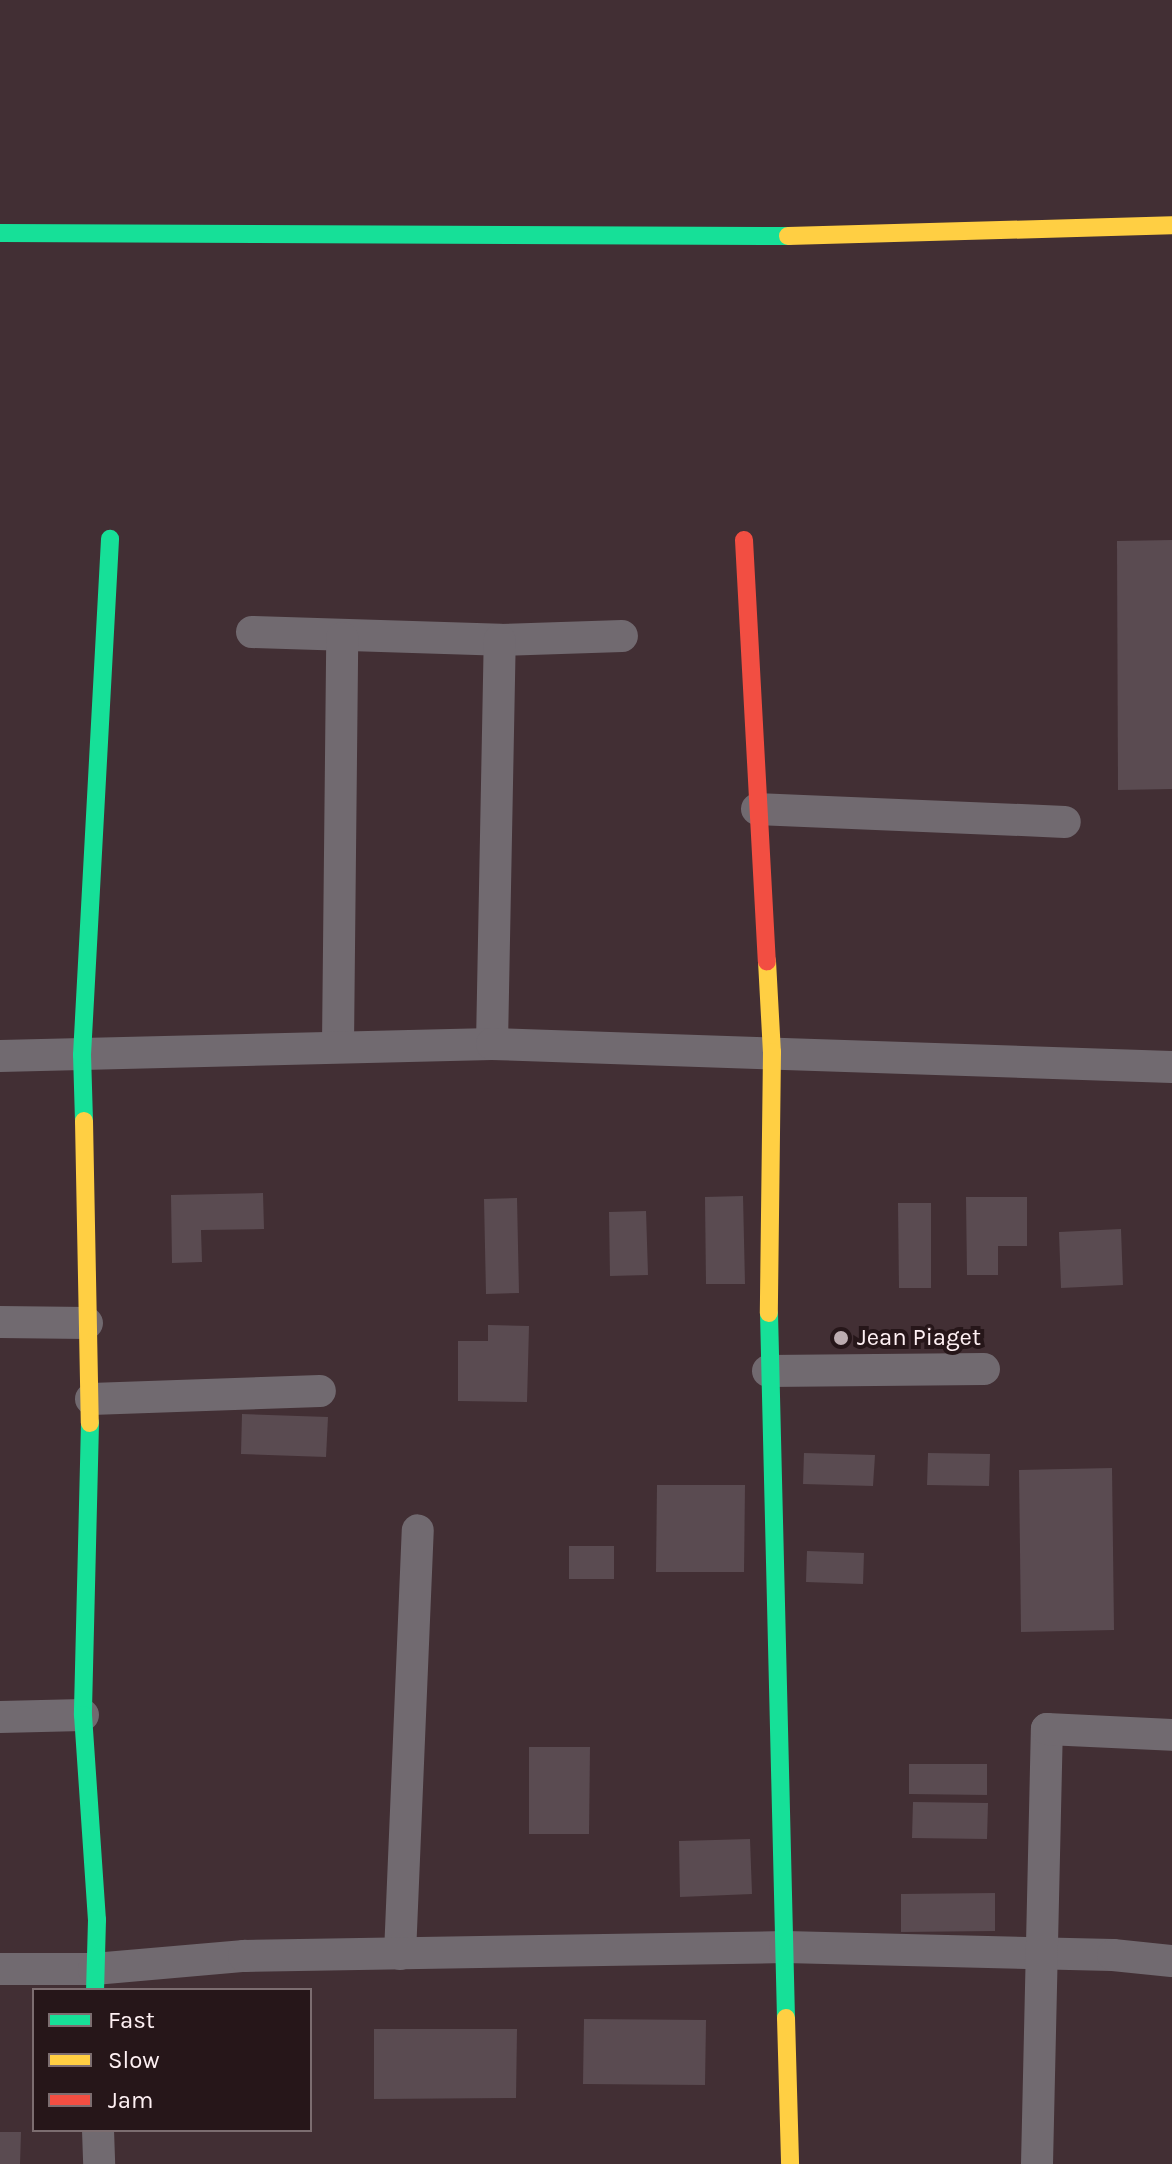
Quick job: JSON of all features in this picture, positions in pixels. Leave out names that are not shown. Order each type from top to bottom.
[{"type":"street","points":[[0,233],[836,236],[1172,225]]},
{"type":"street","points":[[94,1980],[97,1920],[83,1715],[91,1399],[82,1055],[110,539]]},
{"type":"street","points":[[744,540],[772,1052],[768,1371],[790,2164]]},
{"type":"street","points":[[252,632],[342,638],[500,640],[622,636]]},
{"type":"street","points":[[338,1044],[342,638]]},
{"type":"street","points":[[492,1044],[500,640]]},
{"type":"street","points":[[757,809],[1065,822]]},
{"type":"street","points":[[0,1056],[338,1044],[492,1044],[1172,1067]]},
{"type":"street","points":[[0,1322],[87,1323]]},
{"type":"street","points":[[768,1371],[984,1369]]},
{"type":"street","points":[[91,1399],[320,1391]]},
{"type":"street","points":[[400,1954],[418,1530]]},
{"type":"street","points":[[0,1717],[83,1715]]},
{"type":"street","points":[[1037,2164],[1046,1954],[1047,1729],[1172,1735]]},
{"type":"street","points":[[0,1969],[94,1980],[244,1956],[785,1947],[1046,1954],[1172,1961]]},
{"type":"street","points":[[98,2132],[99,2164]]},
{"type":"building","points":[[1172,540],[1172,789],[1118,790],[1117,541]]},
{"type":"building","points":[[263,1193],[264,1229],[201,1230],[202,1262],[172,1263],[171,1195]]},
{"type":"building","points":[[743,1196],[745,1284],[706,1284],[705,1197]]},
{"type":"building","points":[[966,1197],[1027,1197],[1027,1246],[998,1246],[998,1275],[967,1275]]},
{"type":"building","points":[[517,1198],[519,1293],[486,1294],[484,1199]]},
{"type":"building","points":[[898,1203],[931,1203],[931,1288],[899,1288]]},
{"type":"building","points":[[646,1211],[648,1275],[610,1276],[609,1212]]},
{"type":"building","points":[[1121,1229],[1123,1285],[1061,1288],[1059,1232]]},
{"type":"building","points":[[488,1325],[529,1326],[527,1402],[458,1401],[458,1341],[488,1341]]},
{"type":"building","points":[[242,1414],[328,1417],[326,1457],[241,1454]]},
{"type":"building","points":[[804,1453],[875,1455],[873,1486],[803,1484]]},
{"type":"building","points":[[928,1453],[990,1454],[989,1486],[927,1485]]},
{"type":"building","points":[[1112,1468],[1114,1630],[1021,1632],[1019,1470]]},
{"type":"building","points":[[657,1485],[745,1485],[744,1572],[656,1572]]},
{"type":"building","points":[[569,1546],[614,1546],[614,1579],[569,1579]]},
{"type":"building","points":[[807,1551],[864,1553],[863,1584],[806,1582]]},
{"type":"building","points":[[529,1747],[590,1747],[589,1834],[529,1834]]},
{"type":"building","points":[[909,1764],[987,1764],[987,1795],[909,1794]]},
{"type":"building","points":[[913,1802],[988,1803],[987,1839],[912,1838]]},
{"type":"building","points":[[750,1839],[752,1894],[680,1897],[679,1841]]},
{"type":"building","points":[[995,1893],[995,1931],[901,1932],[901,1894]]},
{"type":"building","points":[[584,2019],[706,2020],[705,2085],[583,2084]]},
{"type":"building","points":[[374,2029],[517,2029],[516,2098],[374,2099]]},
{"type":"building","points":[[0,2132],[21,2132],[20,2164],[0,2164]]},
{"type":"traffic: fast","points":[[0,233],[788,236]]},
{"type":"traffic: fast","points":[[84,1121],[82,1055],[110,539]]},
{"type":"traffic: fast","points":[[769,1313],[786,2018]]},
{"type":"traffic: fast","points":[[90,1423],[83,1715],[97,1920],[95,1988]]},
{"type":"traffic: slow","points":[[788,236],[1172,225]]},
{"type":"traffic: slow","points":[[767,961],[772,1052],[769,1313]]},
{"type":"traffic: slow","points":[[84,1121],[90,1423]]},
{"type":"traffic: slow","points":[[786,2018],[790,2164]]},
{"type":"traffic: jam","points":[[744,540],[767,961]]},
{"type":"place","name":"Jean Piaget","points":[[841,1338]]}]
